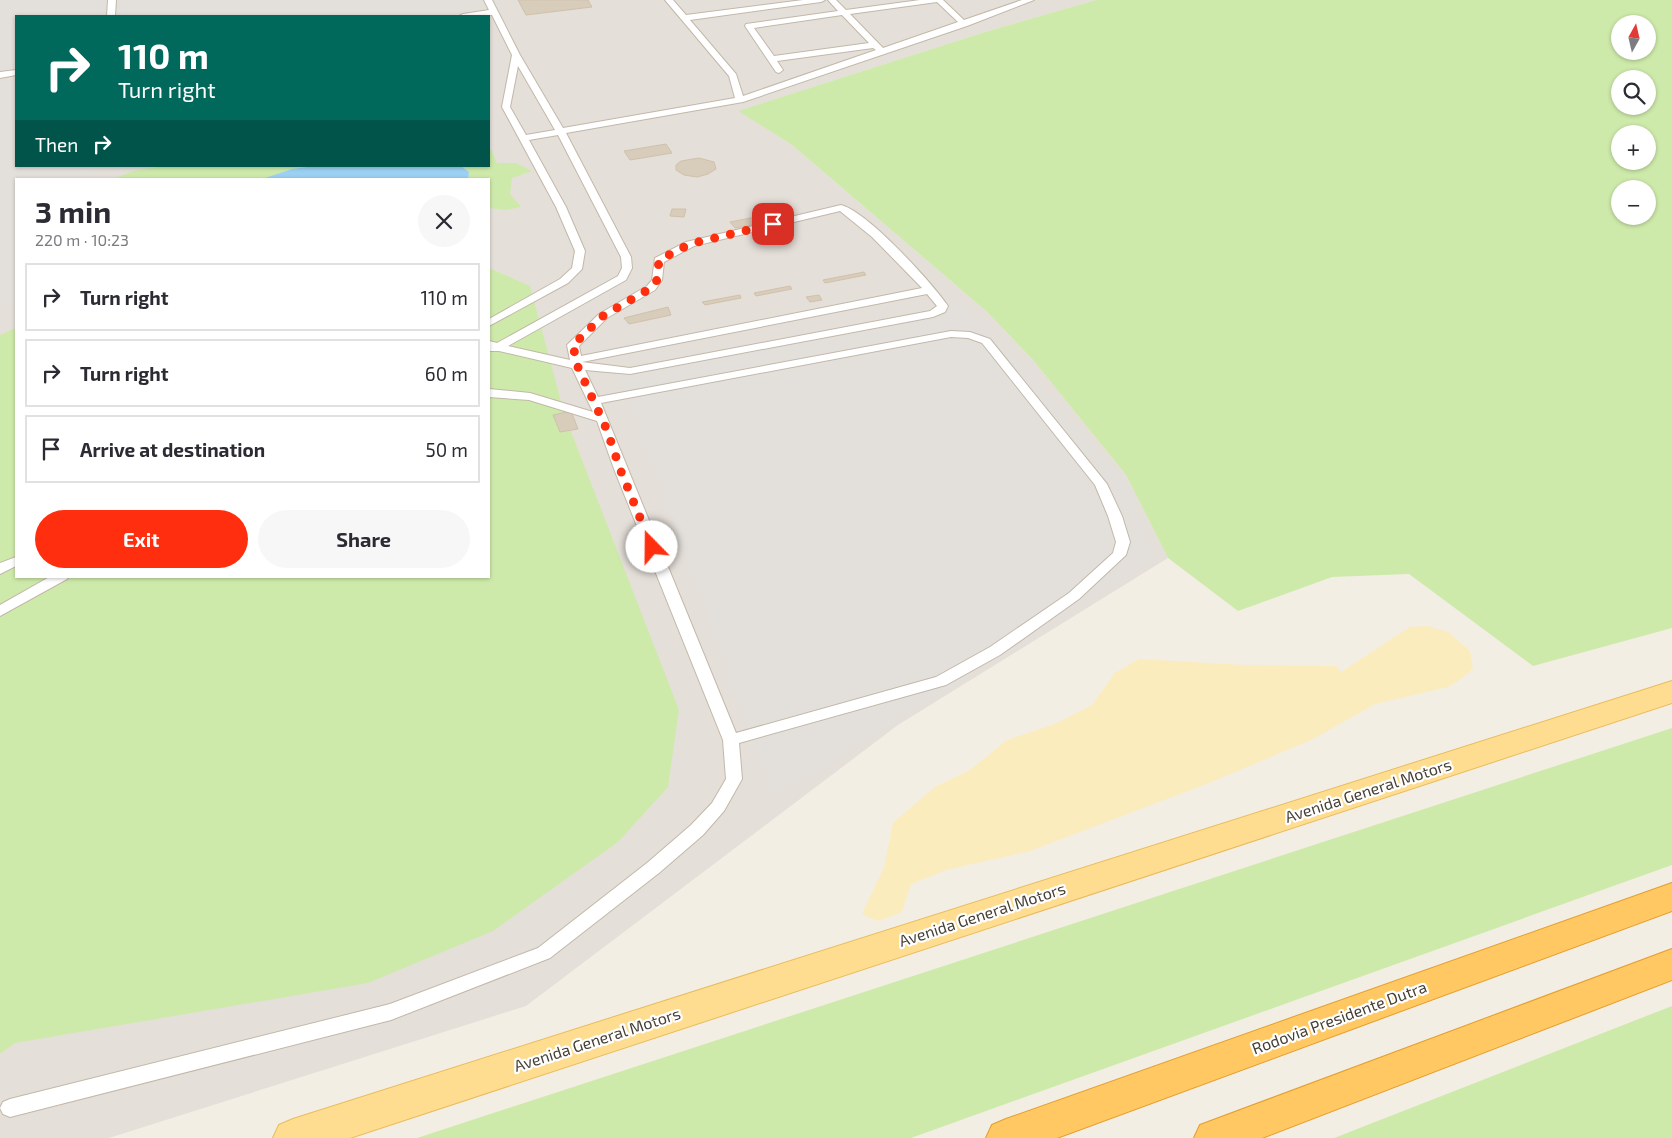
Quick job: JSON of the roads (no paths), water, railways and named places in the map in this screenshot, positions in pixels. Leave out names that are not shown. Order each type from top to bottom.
[{"type":"highway","name":"Rodovia Presidente Dutra","points":[[1006,1138],[1672,896]]},
{"type":"highway","points":[[1214,1138],[1672,964]]},
{"type":"main road","name":"Avenida General Motors","points":[[293,1138],[1672,692]]},
{"type":"lane","points":[[111,15],[112,0]]},
{"type":"lane","points":[[488,0],[516,55],[561,132],[626,256],[627,268],[622,278],[491,348]]},
{"type":"lane","points":[[669,0],[734,76],[740,100]]},
{"type":"lane","points":[[684,18],[820,0]]},
{"type":"lane","points":[[832,0],[878,48]]},
{"type":"lane","points":[[779,70],[749,26],[938,0],[964,24]]},
{"type":"lane","points":[[523,138],[740,100],[878,48],[964,24],[999,7],[1030,0]]},
{"type":"lane","points":[[471,15],[494,12]]},
{"type":"lane","points":[[771,59],[878,48]]},
{"type":"lane","points":[[490,322],[564,282],[577,269],[580,251],[561,207],[506,106],[516,55]]},
{"type":"lane","points":[[0,75],[15,73]]},
{"type":"lane","points":[[10,1108],[390,1012],[544,954],[653,868],[697,830],[718,807],[734,779],[731,740],[576,363],[573,345],[603,316],[651,288],[657,280],[659,260],[690,244],[841,208],[846,209],[867,227],[930,290],[943,306],[941,310],[933,314],[630,371],[602,371],[576,363],[491,348]]},
{"type":"lane","points":[[576,363],[930,290]]},
{"type":"lane","points":[[593,401],[951,334],[979,337],[986,340],[1101,484],[1115,516],[1123,542],[1119,555],[1074,596],[995,651],[940,681],[731,740]]},
{"type":"lane","points":[[490,393],[530,396],[600,418]]},
{"type":"lane","points":[[0,570],[15,562]]},
{"type":"lane","points":[[0,610],[58,578]]},
{"type":"water","points":[[307,167],[462,167],[469,172],[468,178],[265,178],[292,169]]}]
